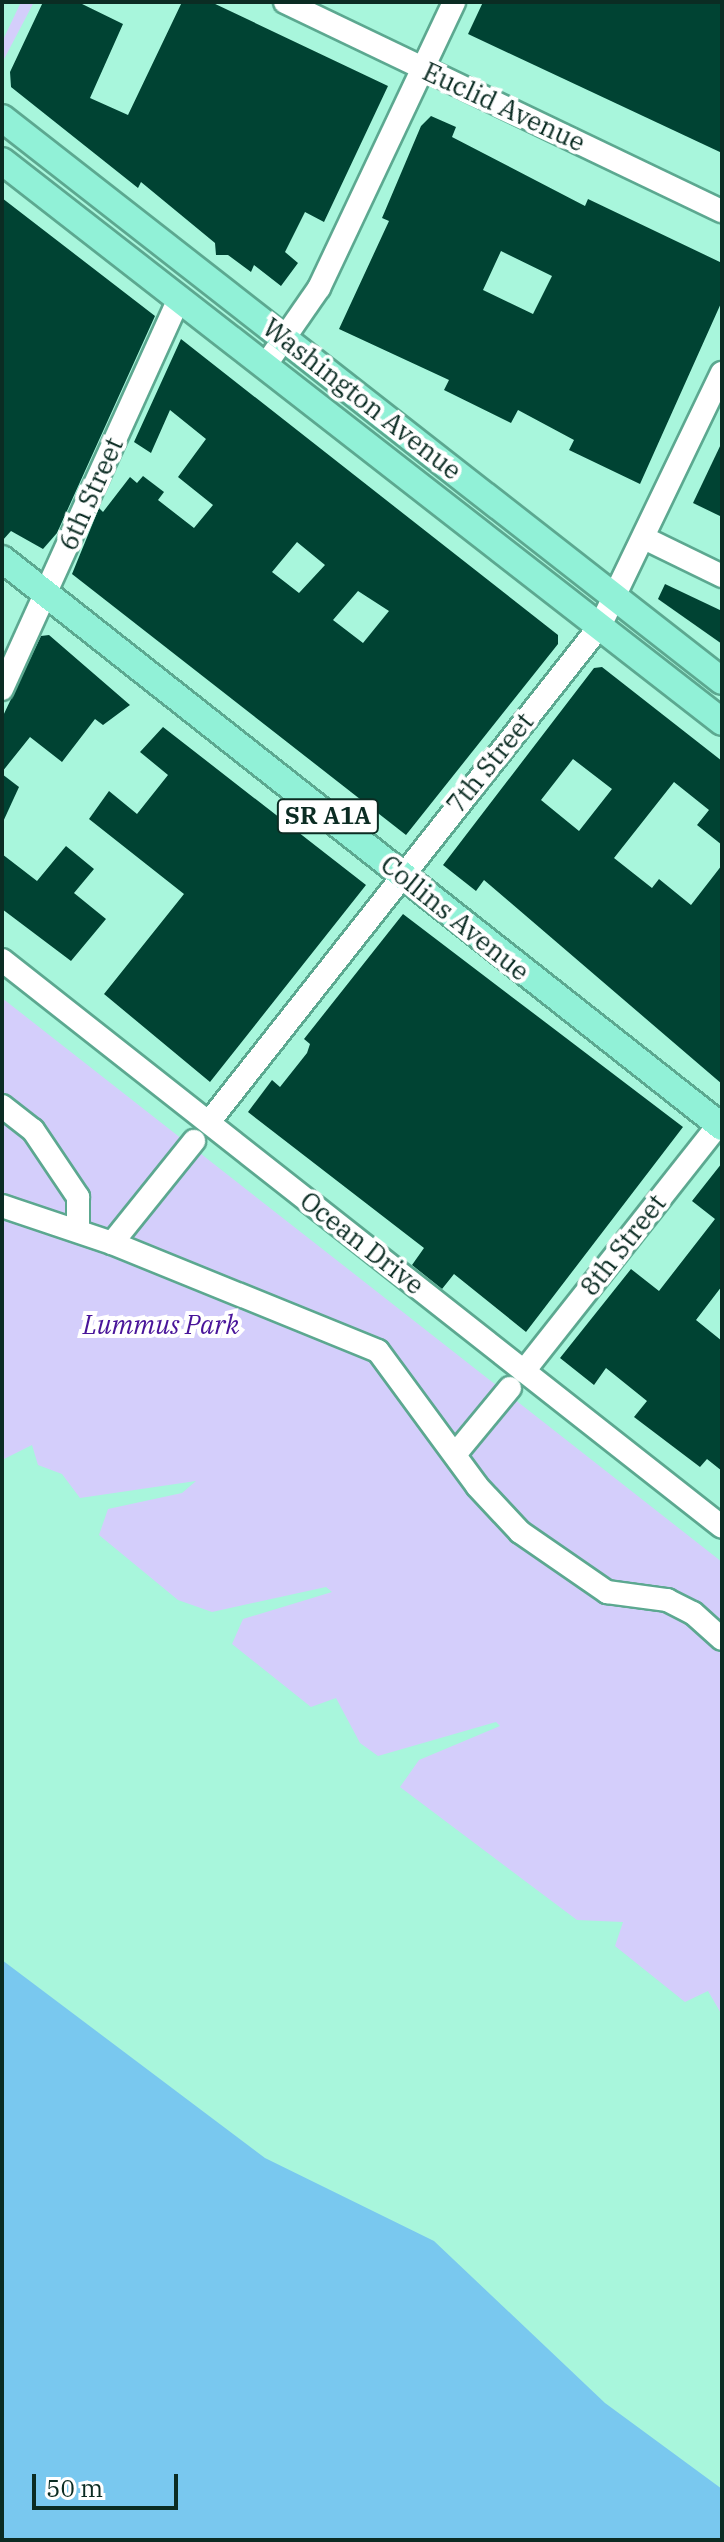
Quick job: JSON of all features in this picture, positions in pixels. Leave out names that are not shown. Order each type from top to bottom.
[{"type":"main road","name":"Washington Avenue","points":[[2,118],[722,681]]},
{"type":"main road","name":"Washington Avenue","points":[[2,161],[267,363],[722,722]]},
{"type":"main road","name":"Collins Avenue","points":[[2,559],[721,1124]]},
{"type":"street","name":"Euclid Avenue","points":[[285,2],[722,211]]},
{"type":"street","points":[[267,363],[319,288],[454,2]]},
{"type":"street","name":"6th Street","points":[[2,689],[179,298]]},
{"type":"street","name":"7th Street","points":[[209,1122],[600,626],[722,373]]},
{"type":"street","points":[[644,538],[722,576]]},
{"type":"street","name":"Ocean Drive","points":[[2,960],[209,1122],[517,1379],[722,1527]]},
{"type":"street","points":[[2,1106],[33,1130],[78,1197],[78,1230]]},
{"type":"street","name":"8th Street","points":[[457,1452],[721,1124]]},
{"type":"street","points":[[112,1243],[194,1141]]},
{"type":"street","points":[[2,1206],[112,1243],[378,1351],[457,1452],[477,1486],[520,1532],[573,1572],[607,1592],[667,1600],[693,1613],[722,1639]]},
{"type":"green space","points":[[21,2],[34,2],[2,63],[2,42]]},
{"type":"green space","name":"Lummus Park","points":[[2,998],[722,1562],[722,2015],[708,1991],[685,2002],[615,1946],[623,1922],[577,1920],[400,1787],[419,1760],[500,1726],[496,1722],[378,1756],[360,1743],[336,1698],[311,1707],[232,1644],[243,1619],[332,1592],[326,1587],[212,1612],[178,1600],[99,1535],[108,1509],[182,1493],[196,1481],[80,1498],[62,1474],[38,1465],[32,1445],[2,1460]]},
{"type":"water","points":[[2,1960],[265,2158],[434,2241],[605,2403],[722,2489],[722,2540],[2,2540]]},
{"type":"building","points":[[43,2],[78,2],[123,24],[90,98],[128,115],[182,2],[211,2],[388,86],[324,222],[305,212],[285,252],[298,263],[281,286],[254,265],[251,272],[228,255],[216,255],[215,243],[141,182],[138,188],[11,87],[10,72]]},
{"type":"building","points":[[483,2],[722,2],[722,153],[468,34]]},
{"type":"building","points":[[431,116],[456,127],[452,137],[585,206],[588,199],[722,263],[722,301],[640,484],[569,450],[574,440],[518,410],[511,423],[444,390],[449,380],[339,329],[389,221],[382,218],[421,126]],"holes":[[[501,251],[552,276],[533,314],[483,290]]]},
{"type":"building","points":[[2,198],[155,316],[57,533],[43,549],[11,531],[2,541]]},
{"type":"building","points":[[181,339],[558,635],[558,644],[406,835],[72,574],[99,508],[103,512],[130,477],[137,483],[143,476],[164,492],[158,500],[194,528],[213,505],[178,477],[206,439],[170,410],[151,453],[134,442]],"holes":[[[297,542],[325,565],[299,593],[272,572]],[[358,591],[389,611],[363,643],[333,620]]]},
{"type":"building","points":[[722,442],[722,517],[693,503]]},
{"type":"building","points":[[665,584],[722,611],[722,644],[658,599]]},
{"type":"building","points":[[49,635],[130,705],[103,725],[95,719],[62,762],[30,737],[2,772],[2,718],[41,636]]},
{"type":"building","points":[[602,667],[722,761],[722,845],[697,825],[709,810],[674,782],[614,858],[652,888],[659,879],[691,905],[722,865],[722,1084],[484,880],[476,891],[443,865],[594,668]],"holes":[[[573,759],[612,789],[579,831],[541,800]]]},
{"type":"building","points":[[163,727],[366,885],[210,1082],[104,994],[184,894],[89,819],[109,791],[137,814],[168,775],[140,752]]},
{"type":"building","points":[[2,774],[19,787],[2,824]]},
{"type":"building","points":[[66,846],[94,869],[74,893],[106,919],[71,961],[2,909],[2,854],[37,881]]},
{"type":"building","points":[[403,914],[683,1127],[526,1332],[454,1274],[442,1289],[412,1265],[424,1248],[248,1112],[272,1080],[280,1087],[307,1053],[310,1044],[304,1039]]},
{"type":"building","points":[[722,1163],[722,1286],[696,1320],[722,1341],[722,1471],[707,1459],[700,1467],[634,1417],[647,1401],[606,1368],[594,1385],[560,1358],[631,1269],[659,1291],[715,1219],[692,1201]]}]
